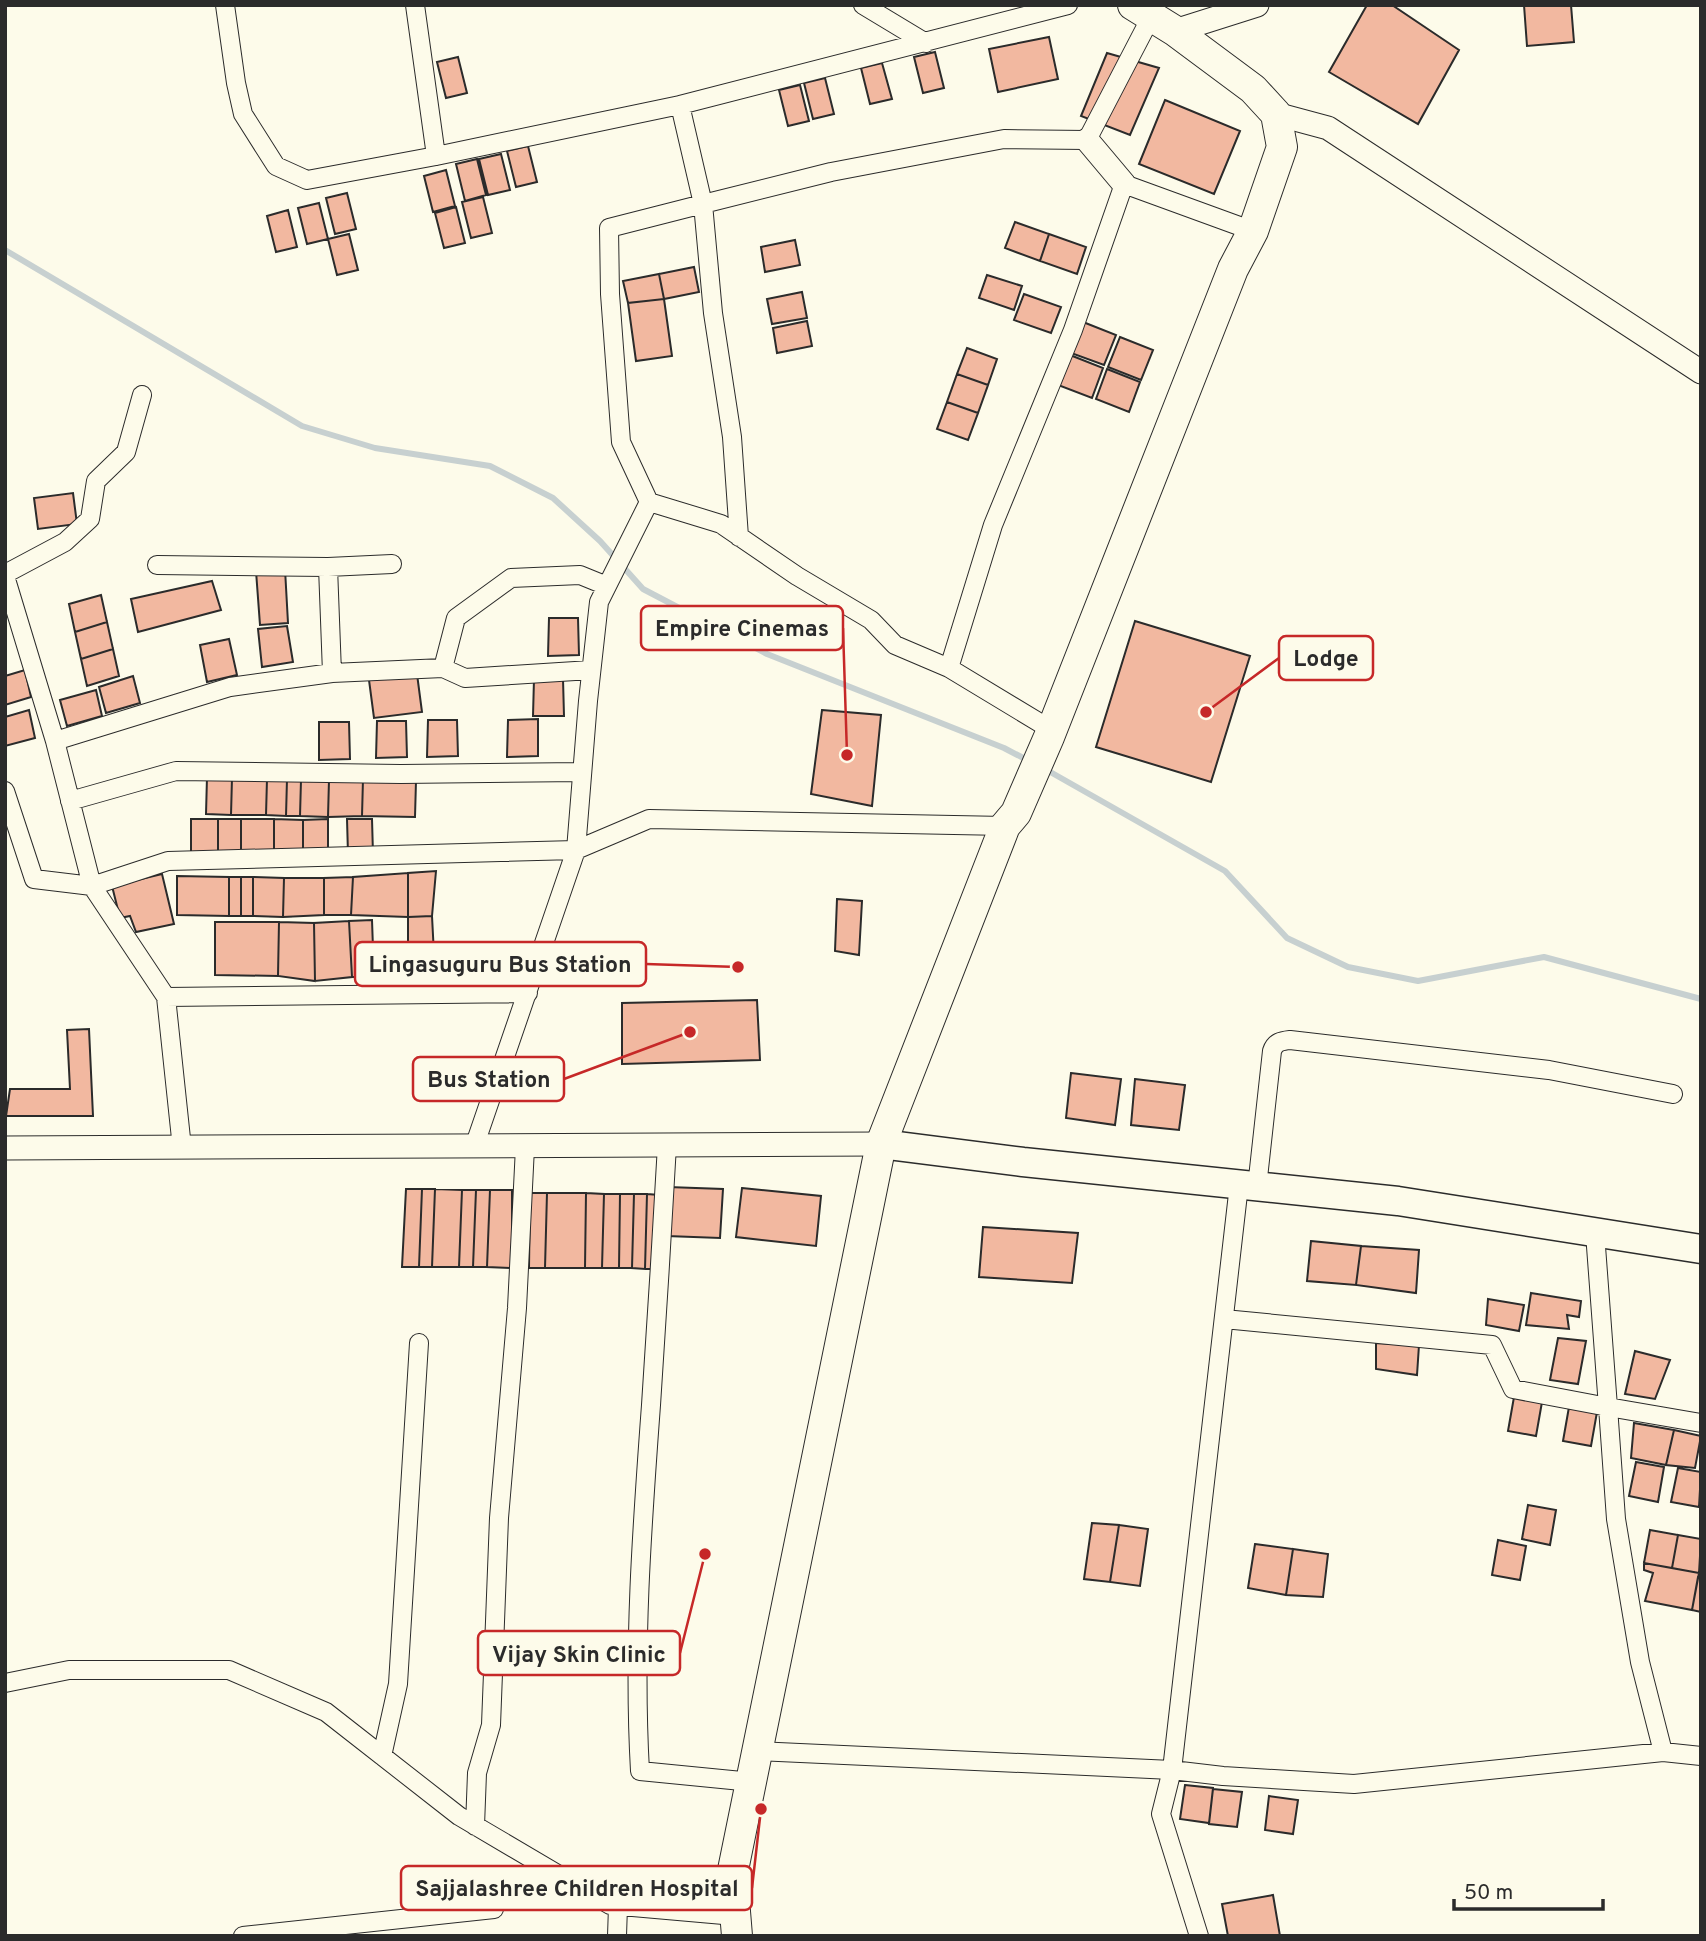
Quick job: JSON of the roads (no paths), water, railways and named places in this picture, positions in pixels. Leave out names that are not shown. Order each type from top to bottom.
[{"type":"highway","points":[[736,1926],[732,1875],[881,1144],[1011,820],[1049,733],[1233,269],[1253,231],[1282,147],[1276,114],[1253,89],[1153,18]]},
{"type":"main road","points":[[881,1144],[1023,1162],[1398,1201],[1701,1249]]},
{"type":"street","points":[[225,5],[243,114],[276,166],[306,180],[680,105],[1068,5]]},
{"type":"street","points":[[415,5],[436,156]]},
{"type":"street","points":[[863,5],[926,43]]},
{"type":"street","points":[[1087,140],[1153,18],[1257,5]]},
{"type":"street","points":[[680,105],[703,204],[713,313],[732,437],[739,537]]},
{"type":"street","points":[[1276,114],[1328,128],[1701,372]]},
{"type":"street","points":[[1049,733],[949,668],[895,645],[871,620],[797,576],[721,524],[649,502],[621,442],[610,294],[609,228],[831,172],[1004,139],[1087,140],[1124,184],[1253,231]]},
{"type":"street","points":[[949,668],[993,525],[1073,330],[1124,184]]},
{"type":"street","points":[[142,395],[126,452],[96,481],[90,519],[65,542],[5,575],[55,741],[92,886],[166,997],[181,1147]]},
{"type":"street","points":[[474,1147],[576,850],[591,670],[603,594],[649,502]]},
{"type":"street","points":[[157,565],[328,567],[392,564]]},
{"type":"street","points":[[328,567],[332,673]]},
{"type":"street","points":[[443,668],[456,618],[511,578],[580,575],[603,594]]},
{"type":"street","points":[[55,741],[230,687],[332,673],[443,668],[466,678],[591,670]]},
{"type":"street","points":[[70,801],[176,771],[401,774],[582,772]]},
{"type":"street","points":[[5,791],[33,879],[92,886],[168,861],[576,850],[649,819],[1011,820]]},
{"type":"street","points":[[166,997],[528,993]]},
{"type":"street","points":[[1199,1936],[1161,1814],[1172,1770],[1224,1319],[1272,1051],[1276,1043],[1290,1040],[1549,1070],[1674,1094]]},
{"type":"street","points":[[5,1148],[881,1144]]},
{"type":"street","points":[[667,1145],[638,1584],[636,1699],[640,1771],[752,1782]]},
{"type":"street","points":[[475,1826],[477,1773],[491,1725],[499,1518],[517,1308],[525,1147]]},
{"type":"street","points":[[1595,1233],[1616,1519],[1640,1662],[1663,1752]]},
{"type":"street","points":[[1224,1319],[1492,1345],[1513,1389],[1701,1423]]},
{"type":"street","points":[[382,1756],[398,1684],[419,1343]]},
{"type":"street","points":[[5,1683],[69,1670],[229,1670],[326,1712],[459,1816],[610,1905],[736,1926]]},
{"type":"street","points":[[758,1751],[1172,1770],[1354,1784],[1663,1752],[1701,1756]]},
{"type":"street","points":[[617,1936],[618,1906]]},
{"type":"street","points":[[243,1936],[494,1909]]},
{"type":"waterway","points":[[5,250],[302,426],[375,448],[490,466],[553,498],[600,541],[643,589],[767,654],[1004,748],[1029,761]]},
{"type":"waterway","points":[[1045,769],[1225,871],[1287,938],[1348,967],[1418,981],[1544,957],[1701,999]]},
{"type":"place","name":"Lodge","points":[[1206,712]]},
{"type":"place","name":"Empire Cinemas","points":[[847,755]]},
{"type":"place","name":"Lingasuguru Bus Station","points":[[738,967]]},
{"type":"place","name":"Bus Station","points":[[690,1032]]},
{"type":"place","name":"Vijay Skin Clinic","points":[[705,1554]]},
{"type":"place","name":"Sajjalashree Children Hospital","points":[[761,1809]]}]
